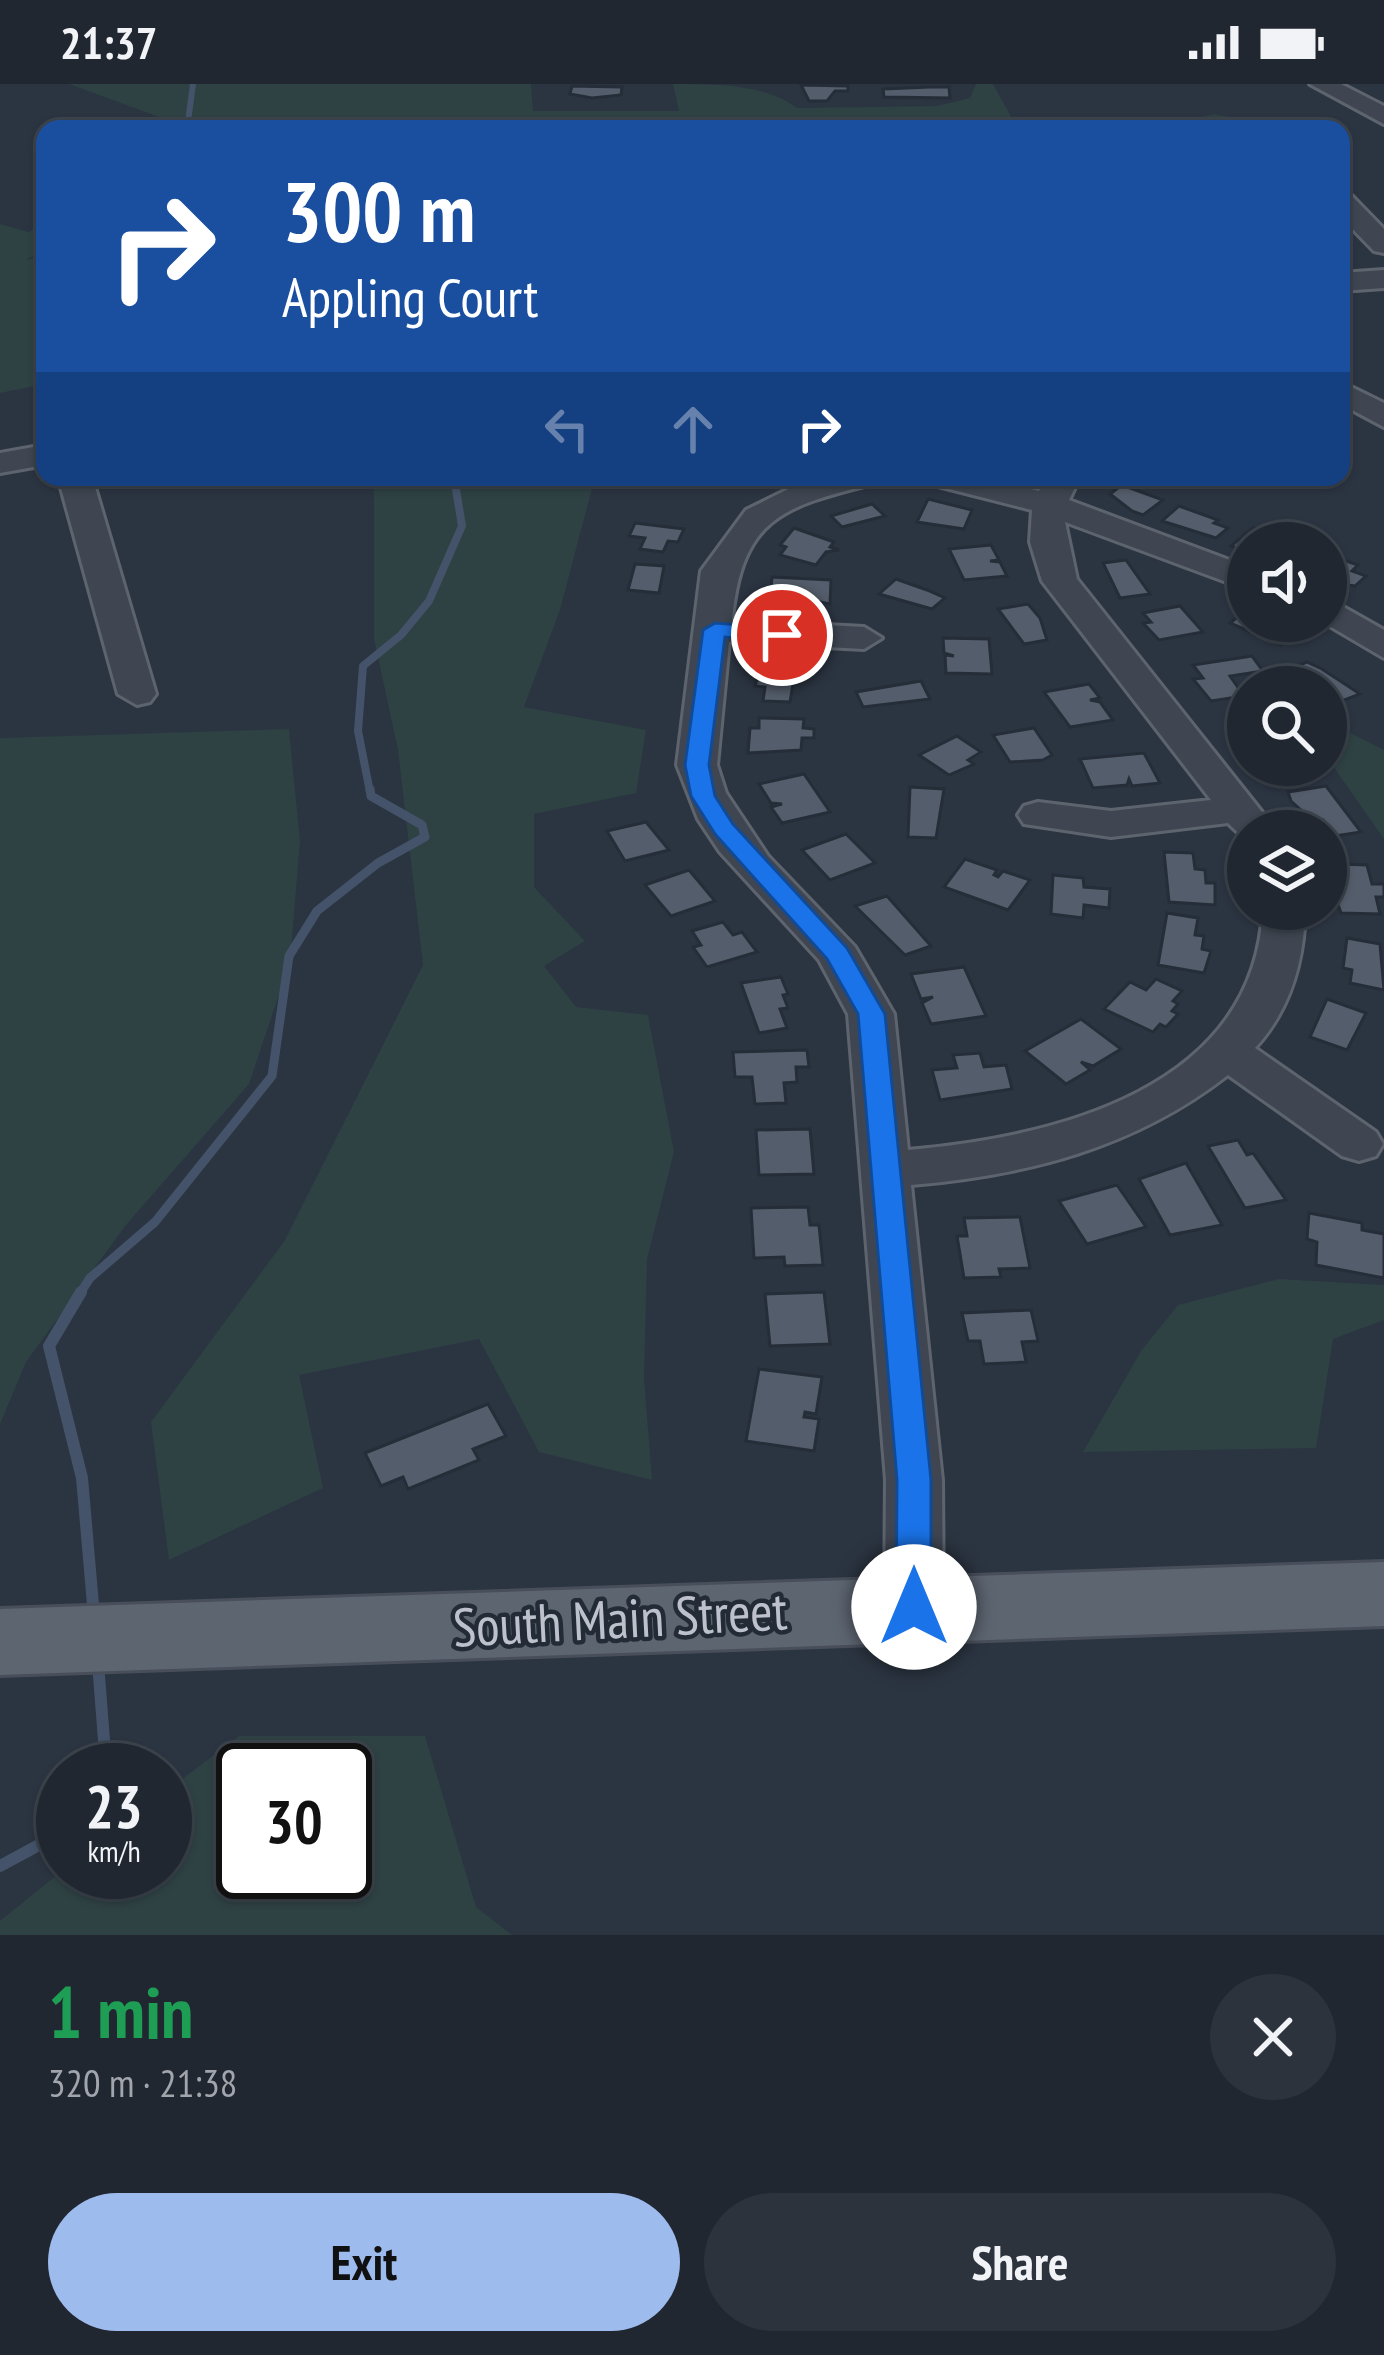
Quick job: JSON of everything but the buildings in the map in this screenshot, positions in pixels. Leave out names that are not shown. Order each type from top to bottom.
[{"type":"main road","name":"South Main Street","points":[[0,1642],[1384,1594]]},
{"type":"street","points":[[1322,84],[1384,116]]},
{"type":"street","points":[[1350,211],[1384,245]]},
{"type":"street","points":[[1350,281],[1384,279]]},
{"type":"street","points":[[1350,396],[1384,417]]},
{"type":"street","points":[[0,464],[36,457]]},
{"type":"street","points":[[77,486],[137,694]]},
{"type":"street","points":[[827,486],[787,497],[745,526],[719,571],[715,630],[696,739],[703,796],[748,860],[838,954],[871,1014],[914,1480],[914,1607]]},
{"type":"street","points":[[1021,486],[1056,490],[1227,569]]},
{"type":"street","points":[[1056,490],[1044,546],[1060,581],[1241,810]]},
{"type":"street","points":[[1347,622],[1384,646]]},
{"type":"street","points":[[715,630],[864,638]]},
{"type":"street","points":[[1038,815],[1112,824],[1227,821]]},
{"type":"street","points":[[884,1170],[1022,1154],[1134,1113],[1184,1088],[1228,1052],[1262,1003],[1282,956],[1283,930]]},
{"type":"street","points":[[1228,1052],[1359,1144]]},
{"type":"shaded area","points":[[69,84],[531,84],[533,111],[679,111],[673,84],[756,90],[797,108],[937,106],[970,98],[976,84],[993,84],[1013,120],[167,120]]},
{"type":"shaded area","points":[[1215,114],[1245,120],[1186,120]]},
{"type":"shaded area","points":[[0,224],[29,232],[36,228],[36,254],[25,260],[36,257],[36,386],[0,393]]},
{"type":"shaded area","points":[[374,486],[593,486],[560,610],[524,707],[646,730],[636,793],[534,814],[534,887],[585,941],[544,966],[576,1007],[648,1015],[674,1152],[647,1259],[644,1378],[652,1480],[539,1452],[479,1339],[299,1375],[323,1488],[169,1560],[151,1422],[285,1240],[423,965],[398,750],[374,639]]},
{"type":"shaded area","points":[[289,729],[300,841],[290,962],[249,1084],[126,1225],[26,1362],[0,1424],[0,738]]},
{"type":"shaded area","points":[[1347,732],[1384,750],[1384,839],[1347,786]]},
{"type":"shaded area","points":[[1279,1279],[1384,1285],[1384,1320],[1333,1339],[1316,1448],[1083,1452],[1141,1351],[1178,1305]]},
{"type":"shaded area","points":[[239,1736],[425,1736],[476,1907],[512,1935],[0,1935],[0,1921],[36,1892],[36,1899],[192,1899],[192,1772],[216,1753],[216,1899],[372,1899],[372,1743],[230,1743]]},
{"type":"waterway","points":[[188,120],[193,84]]},
{"type":"waterway","points":[[370,792],[358,731],[363,666],[401,635],[429,601],[462,526],[455,486]]},
{"type":"waterway","points":[[79,1295],[90,1278],[155,1222],[272,1076],[289,956],[317,911],[378,863],[425,837],[422,825],[371,796],[370,789]]},
{"type":"waterway","points":[[81,1292],[49,1346],[82,1478],[94,1616]]},
{"type":"waterway","points":[[98,1663],[104,1743]]},
{"type":"waterway","points":[[0,1866],[36,1847]]},
{"type":"route","points":[[782,635],[715,630],[696,739],[697,765],[703,796],[724,829],[838,954],[871,1014],[914,1480],[914,1607]]}]
